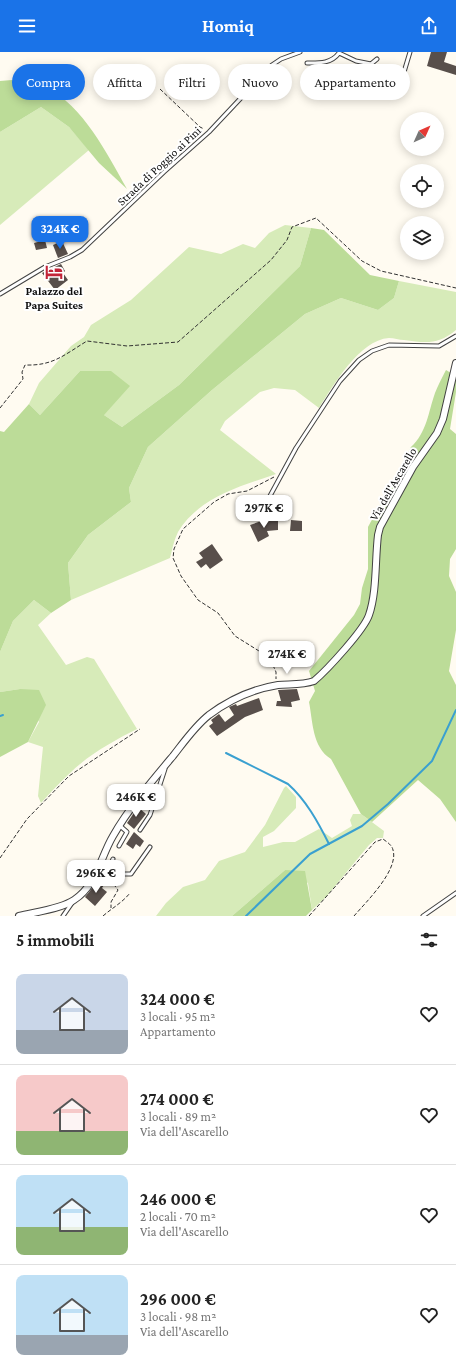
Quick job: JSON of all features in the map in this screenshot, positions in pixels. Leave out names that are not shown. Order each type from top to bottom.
[{"type":"street","name":"Via dell'Ascarello","points":[[19,916],[34,914],[73,901],[84,892],[96,875],[104,852],[119,825],[166,765],[208,716],[235,698],[276,686],[308,684],[314,681],[344,649],[368,617],[372,600],[377,542],[380,527],[413,467],[437,433],[443,420],[456,363]]},
{"type":"lane","name":"Strada di Poggio ai Pini","points":[[0,294],[51,264],[77,254],[210,131],[272,65],[281,59],[300,52]]},
{"type":"lane","points":[[307,63],[321,63],[335,58],[339,52],[356,61],[371,64],[377,59]]},
{"type":"lane","points":[[406,64],[410,52]]},
{"type":"lane","points":[[258,518],[283,471],[340,381],[359,360],[372,350],[389,344],[439,346],[456,336]]},
{"type":"lane","points":[[140,830],[150,815],[166,765]]},
{"type":"lane","points":[[119,825],[127,832],[119,846]]},
{"type":"lane","points":[[96,875],[131,874],[150,847]]},
{"type":"lane","points":[[106,874],[113,859]]},
{"type":"lane","points":[[422,916],[456,893]]},
{"type":"lane","points":[[63,916],[73,901]]},
{"type":"path","points":[[160,89],[200,127],[210,131]]},
{"type":"path","points":[[0,408],[23,379],[22,372],[24,365],[38,366],[52,363],[87,341],[127,346],[178,342],[271,260],[287,240],[292,226],[316,218],[362,261],[381,271],[456,288]]},
{"type":"path","points":[[276,686],[276,672],[267,656],[235,636],[218,613],[198,600],[182,576],[173,558],[183,529],[214,502],[228,494],[252,489],[283,471]]},
{"type":"path","points":[[0,858],[27,820],[69,776],[140,729]]},
{"type":"path","points":[[309,916],[375,842],[383,839],[389,843],[394,850],[393,863],[377,890],[354,916]]},
{"type":"path","points":[[96,875],[112,882],[118,890],[111,902],[111,908]]},
{"type":"path","points":[[103,916],[111,908],[116,907],[130,893]]},
{"type":"green space","points":[[12,80],[12,100],[64,100],[83,118],[93,132],[127,189],[99,163],[69,127],[41,107],[0,132],[0,81]]},
{"type":"green space","points":[[41,107],[69,127],[89,150],[0,225],[0,132]]},
{"type":"green space","points":[[285,225],[311,228],[300,266],[179,385],[122,427],[104,415],[80,371],[40,415],[29,404],[39,383],[71,346],[84,337],[91,325],[131,300],[189,247],[221,254],[243,244],[255,248],[269,233]]},
{"type":"green space","points":[[311,228],[324,230],[370,275],[399,281],[394,298],[378,310],[341,298],[305,314],[212,390],[148,447],[129,488],[131,502],[88,535],[68,563],[71,600],[51,613],[34,600],[13,621],[0,652],[0,431],[4,432],[29,404],[40,415],[80,371],[111,371],[130,386],[104,415],[122,427],[179,385],[300,266]]},
{"type":"green space","points":[[399,281],[456,292],[456,330],[450,335],[432,342],[419,342],[389,338],[378,341],[367,347],[357,355],[339,377],[319,408],[295,390],[274,388],[260,392],[225,421],[220,430],[276,474],[235,488],[209,501],[197,510],[178,532],[170,558],[71,600],[68,563],[88,535],[131,502],[129,488],[148,447],[212,390],[305,314],[341,298],[378,310],[394,298]]},
{"type":"green space","points":[[446,370],[456,376],[456,392],[450,429],[456,434],[456,549],[450,559],[449,576],[456,592],[456,630],[449,671],[456,685],[456,822],[440,799],[418,780],[372,822],[361,814],[331,759],[320,748],[314,734],[309,702],[315,691],[309,671],[354,615],[360,604],[362,588],[368,569],[368,527],[411,447],[424,429],[435,393]]},
{"type":"green space","points":[[34,600],[51,613],[38,625],[66,665],[87,657],[94,659],[137,729],[110,744],[76,767],[41,803],[38,796],[43,747],[28,742],[39,722],[20,689],[0,692],[0,652],[13,621]]},
{"type":"green space","points":[[20,689],[39,690],[46,705],[28,742],[0,757],[0,692]]},
{"type":"green space","points":[[286,786],[296,797],[296,808],[274,831],[263,837],[263,847],[283,842],[295,842],[319,829],[332,838],[352,826],[350,820],[353,814],[361,814],[384,831],[383,838],[377,838],[369,845],[326,897],[312,910],[308,883],[285,870],[232,916],[156,916],[166,903],[183,887],[205,880],[219,861],[245,852],[265,825]]},
{"type":"green space","points":[[285,870],[305,871],[312,910],[306,916],[232,916]]},
{"type":"building","points":[[431,52],[447,52],[444,62],[456,66],[456,75],[427,66]]},
{"type":"building","points":[[45,240],[47,248],[36,250],[34,243]]},
{"type":"building","points":[[62,241],[68,254],[58,258],[53,245]]},
{"type":"building","points":[[61,264],[65,271],[63,273],[68,280],[55,290],[42,273]]},
{"type":"building","points":[[270,518],[271,521],[278,520],[278,530],[267,531],[269,536],[258,542],[250,525]]},
{"type":"building","points":[[291,520],[302,521],[302,531],[290,531]]},
{"type":"building","points":[[212,544],[223,560],[210,569],[206,564],[201,568],[196,562],[203,558],[199,553]]},
{"type":"building","points":[[297,689],[300,700],[291,702],[292,707],[276,706],[277,701],[281,701],[278,690]]},
{"type":"building","points":[[259,698],[263,710],[245,717],[217,736],[209,726],[213,723],[211,720],[219,714],[225,722],[234,715],[229,707],[236,704],[237,706]]},
{"type":"building","points":[[138,807],[146,814],[134,829],[127,823]]},
{"type":"building","points":[[134,832],[144,841],[140,847],[136,844],[133,849],[126,844]]},
{"type":"building","points":[[97,882],[104,885],[102,888],[107,892],[95,906],[85,897]]},
{"type":"waterway","points":[[246,916],[310,854],[362,826],[388,804],[432,761],[456,710]]},
{"type":"waterway","points":[[226,753],[288,784],[306,804],[329,844]]},
{"type":"place","name":"Palazzo del Papa Suites","points":[[54,272]]}]
